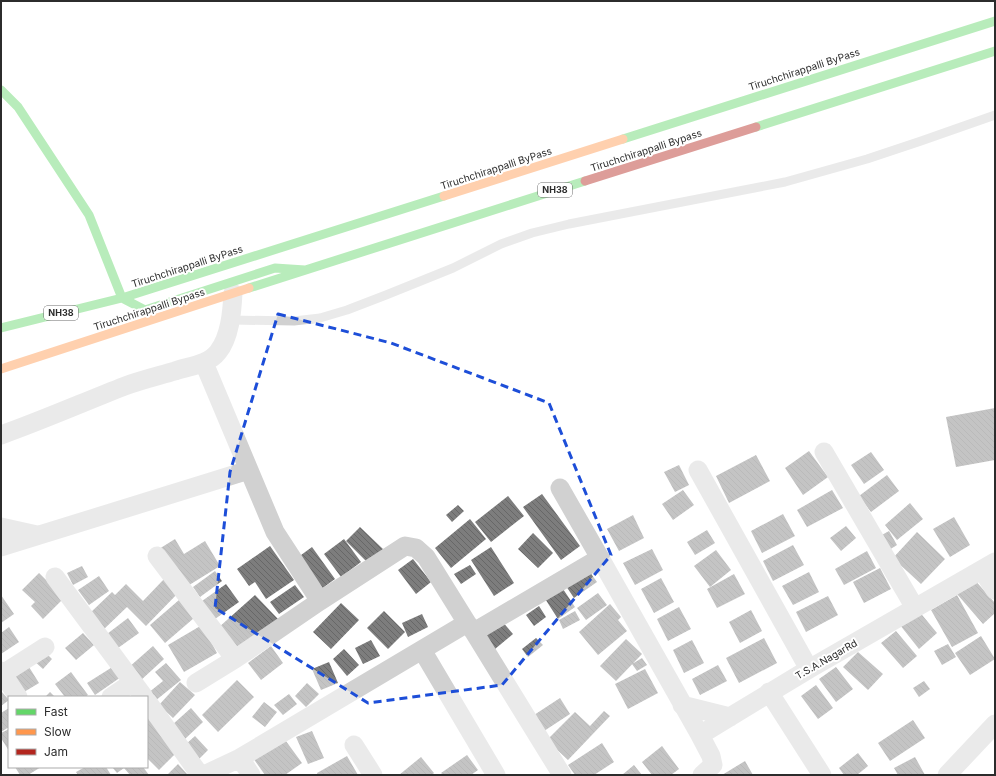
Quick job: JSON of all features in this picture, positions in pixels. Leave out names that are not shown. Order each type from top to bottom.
[{"type":"main road","name":"Tiruchchirappalli ByPass","points":[[1,328],[122,298],[995,21]]},
{"type":"main road","name":"Tiruchchirappalli Bypass","points":[[1,369],[233,293],[995,51]]},
{"type":"main road","points":[[1,90],[18,107],[89,215],[122,298]]},
{"type":"main road","name":"Tiruchchirappalli Bypass","points":[[122,298],[145,310],[275,268],[305,270]]},
{"type":"main road","points":[[106,323],[116,332]]},
{"type":"street","points":[[1,435],[44,420],[126,386],[204,362],[218,352],[225,338],[231,320],[233,293]]},
{"type":"street","points":[[204,362],[275,532],[320,601]]},
{"type":"street","points":[[824,452],[916,608]]},
{"type":"street","points":[[1,547],[249,470]]},
{"type":"street","points":[[698,470],[809,669]]},
{"type":"street","points":[[560,488],[711,756],[713,765],[702,775]]},
{"type":"street","points":[[1,527],[38,535]]},
{"type":"street","points":[[196,683],[235,659],[320,601],[405,546],[416,548],[426,557],[562,775]]},
{"type":"street","points":[[157,556],[235,659]]},
{"type":"street","points":[[204,775],[240,758],[422,650],[471,628],[600,558]]},
{"type":"street","points":[[988,566],[995,590]]},
{"type":"street","name":"T.S.A.NagarRd","points":[[700,735],[769,692],[988,566]]},
{"type":"street","points":[[55,577],[143,696]]},
{"type":"street","points":[[17,696],[2,673],[45,647]]},
{"type":"street","points":[[422,650],[496,775]]},
{"type":"street","points":[[112,696],[133,682]]},
{"type":"street","points":[[769,692],[822,775]]},
{"type":"street","points":[[148,702],[200,775]]},
{"type":"street","points":[[682,705],[730,717]]},
{"type":"street","points":[[947,775],[995,724]]},
{"type":"street","points":[[354,745],[373,775]]},
{"type":"street","points":[[240,758],[251,775]]},
{"type":"lane","points":[[231,320],[294,320],[320,318],[347,310],[453,268],[501,244],[532,233],[569,224],[785,182],[868,159],[995,115]]},
{"type":"highlighted area","points":[[278,314],[391,343],[549,403],[611,555],[502,685],[368,703],[215,608],[230,472]]},
{"type":"building","points":[[995,408],[995,460],[956,467],[946,417]]},
{"type":"building","points":[[809,451],[828,477],[803,495],[785,468]]},
{"type":"building","points":[[871,452],[884,470],[864,484],[851,465]]},
{"type":"building","points":[[756,455],[770,481],[729,503],[716,476]]},
{"type":"building","points":[[679,465],[689,485],[675,492],[664,472]]},
{"type":"building","points":[[887,475],[899,491],[871,512],[859,496]]},
{"type":"building","points":[[683,490],[694,505],[673,520],[662,504]]},
{"type":"building","points":[[832,490],[843,508],[807,527],[797,510]]},
{"type":"building","points":[[542,494],[580,546],[561,560],[523,507]]},
{"type":"building","points":[[508,496],[524,516],[491,542],[475,522]]},
{"type":"building","points":[[910,503],[923,519],[897,540],[885,525]]},
{"type":"building","points":[[458,505],[464,511],[452,522],[446,515]]},
{"type":"building","points":[[783,514],[795,536],[762,553],[751,531]]},
{"type":"building","points":[[633,515],[644,538],[619,551],[607,529]]},
{"type":"building","points":[[954,517],[970,545],[950,557],[933,529]]},
{"type":"building","points":[[470,519],[486,539],[451,568],[435,548]]},
{"type":"building","points":[[846,526],[856,538],[841,551],[830,538]]},
{"type":"building","points":[[360,527],[384,550],[370,565],[346,541]]},
{"type":"building","points":[[707,530],[715,543],[695,555],[687,542]]},
{"type":"building","points":[[889,531],[897,545],[889,550],[880,536]]},
{"type":"building","points":[[917,532],[945,559],[921,584],[893,558]]},
{"type":"building","points":[[533,533],[553,553],[538,568],[518,549]]},
{"type":"building","points":[[175,539],[184,554],[205,541],[220,566],[186,587],[159,549]]},
{"type":"building","points":[[344,539],[361,562],[341,577],[324,554]]},
{"type":"building","points":[[793,545],[804,565],[773,581],[763,561]]},
{"type":"building","points":[[270,546],[294,580],[266,599],[255,582],[249,586],[237,569]]},
{"type":"building","points":[[312,547],[335,579],[320,590],[297,558]]},
{"type":"building","points":[[491,547],[514,583],[494,596],[471,560]]},
{"type":"building","points":[[652,549],[663,570],[635,585],[623,563]]},
{"type":"building","points":[[716,550],[731,570],[710,587],[694,566]]},
{"type":"building","points":[[867,551],[876,568],[844,585],[835,569]]},
{"type":"building","points":[[413,559],[431,582],[416,594],[398,570]]},
{"type":"building","points":[[470,565],[476,574],[461,584],[454,574]]},
{"type":"building","points":[[82,566],[88,577],[73,585],[67,573]]},
{"type":"building","points":[[587,568],[597,582],[574,598],[564,583]]},
{"type":"building","points":[[880,568],[891,589],[864,603],[853,582]]},
{"type":"building","points":[[215,571],[222,581],[200,597],[193,587]]},
{"type":"building","points":[[809,572],[819,592],[793,605],[782,586]]},
{"type":"building","points":[[39,573],[64,598],[43,619],[31,606],[35,602],[22,590]]},
{"type":"building","points":[[734,574],[745,594],[717,608],[707,589]]},
{"type":"building","points":[[99,576],[109,591],[89,605],[78,590]]},
{"type":"building","points":[[165,578],[179,592],[146,626],[127,607],[103,630],[88,615],[112,592],[115,595],[126,584],[143,601]]},
{"type":"building","points":[[661,578],[674,602],[654,613],[641,589]]},
{"type":"building","points":[[974,579],[995,603],[995,613],[983,624],[957,594]]},
{"type":"building","points":[[559,583],[575,607],[558,619],[542,594]]},
{"type":"building","points":[[226,584],[239,602],[215,619],[202,601]]},
{"type":"building","points":[[295,585],[304,597],[279,614],[270,602]]},
{"type":"building","points":[[598,593],[607,605],[586,620],[577,608]]},
{"type":"building","points":[[1,595],[14,614],[1,623]]},
{"type":"building","points":[[255,595],[278,619],[240,653],[218,628]]},
{"type":"building","points":[[957,595],[978,633],[952,647],[931,610]]},
{"type":"building","points":[[828,596],[838,615],[806,632],[796,612]]},
{"type":"building","points":[[179,600],[194,618],[165,643],[150,625]]},
{"type":"building","points":[[341,603],[359,620],[331,649],[313,632]]},
{"type":"building","points":[[610,604],[621,617],[618,620],[627,631],[598,655],[579,632]]},
{"type":"building","points":[[539,606],[546,617],[534,626],[526,615]]},
{"type":"building","points":[[679,607],[691,629],[668,641],[657,619]]},
{"type":"building","points":[[751,610],[762,631],[740,643],[729,622]]},
{"type":"building","points":[[918,610],[937,633],[919,649],[900,625]]},
{"type":"building","points":[[384,611],[405,632],[388,649],[367,628]]},
{"type":"building","points":[[575,611],[580,620],[563,629],[559,620]]},
{"type":"building","points":[[422,614],[428,627],[408,637],[402,623]]},
{"type":"building","points":[[128,618],[139,633],[118,648],[107,634]]},
{"type":"building","points":[[500,619],[513,634],[495,649],[482,633]]},
{"type":"building","points":[[202,625],[217,653],[184,672],[168,645]]},
{"type":"building","points":[[9,627],[19,642],[1,654],[1,633]]},
{"type":"building","points":[[896,631],[917,656],[903,668],[881,643]]},
{"type":"building","points":[[83,633],[94,645],[76,660],[65,648]]},
{"type":"building","points":[[981,636],[995,659],[970,675],[955,653]]},
{"type":"building","points":[[536,638],[543,645],[528,657],[522,649]]},
{"type":"building","points":[[764,638],[777,663],[739,683],[726,658]]},
{"type":"building","points":[[626,639],[642,654],[616,681],[600,666]]},
{"type":"building","points":[[371,640],[380,656],[363,664],[355,648]]},
{"type":"building","points":[[692,640],[704,663],[684,673],[673,650]]},
{"type":"building","points":[[948,644],[956,657],[942,665],[934,651]]},
{"type":"building","points":[[153,646],[164,659],[140,681],[128,668]]},
{"type":"building","points":[[271,646],[283,663],[261,680],[248,663]]},
{"type":"building","points":[[344,649],[359,665],[347,676],[333,659]]},
{"type":"building","points":[[43,650],[52,659],[43,669],[33,660]]},
{"type":"building","points":[[858,652],[883,674],[868,690],[843,667]]},
{"type":"building","points":[[642,658],[647,665],[637,671],[632,664]]},
{"type":"building","points":[[329,662],[338,683],[321,690],[312,669]]},
{"type":"building","points":[[166,663],[181,680],[155,701],[148,693],[163,681],[155,672]]},
{"type":"building","points":[[718,665],[727,681],[700,695],[692,679]]},
{"type":"building","points":[[114,666],[121,677],[95,695],[87,683]]},
{"type":"building","points":[[29,667],[39,683],[19,695],[9,679]]},
{"type":"building","points":[[836,667],[853,689],[836,702],[819,679]]},
{"type":"building","points":[[645,669],[658,693],[628,709],[615,684]]},
{"type":"building","points":[[71,672],[88,695],[64,696],[55,684]]},
{"type":"building","points":[[237,680],[254,697],[218,732],[202,715]]},
{"type":"building","points":[[924,681],[930,689],[919,697],[913,688]]},
{"type":"building","points":[[180,682],[195,695],[173,718],[159,705]]},
{"type":"building","points":[[307,683],[319,694],[306,707],[295,696]]},
{"type":"building","points":[[816,685],[833,708],[818,719],[801,696]]},
{"type":"building","points":[[1,691],[8,701],[1,706]]},
{"type":"building","points":[[50,692],[54,696],[46,696]]},
{"type":"building","points":[[289,694],[297,704],[283,715],[274,705]]},
{"type":"building","points":[[560,698],[570,714],[541,733],[531,717]]},
{"type":"building","points":[[264,702],[277,712],[265,727],[252,717]]},
{"type":"building","points":[[191,708],[203,722],[185,739],[172,725]]},
{"type":"building","points":[[8,709],[8,728],[1,732],[1,713]]},
{"type":"building","points":[[604,711],[610,716],[568,760],[547,740],[575,712],[590,726]]},
{"type":"building","points":[[148,717],[178,751],[159,770],[148,759]]},
{"type":"building","points":[[913,720],[925,738],[890,761],[878,743]]},
{"type":"building","points":[[8,730],[8,749],[1,738],[1,733]]},
{"type":"building","points":[[312,731],[324,758],[308,764],[296,737]]},
{"type":"building","points":[[195,736],[208,750],[199,759],[185,745]]},
{"type":"building","points":[[283,737],[302,763],[285,775],[265,775],[253,758]]},
{"type":"building","points":[[602,743],[614,762],[594,775],[575,775],[568,765]]},
{"type":"building","points":[[662,746],[679,769],[671,775],[652,775],[642,762]]},
{"type":"building","points":[[858,753],[868,766],[857,775],[844,775],[839,768]]},
{"type":"building","points":[[467,755],[478,770],[471,775],[443,775],[441,773]]},
{"type":"building","points":[[347,756],[358,775],[318,775],[317,773]]},
{"type":"building","points":[[421,757],[434,773],[432,775],[399,775]]},
{"type":"building","points":[[915,757],[925,775],[898,775],[894,768]]},
{"type":"building","points":[[745,761],[753,775],[722,775]]},
{"type":"building","points":[[178,764],[188,775],[167,775]]},
{"type":"building","points":[[634,765],[642,775],[622,775]]},
{"type":"building","points":[[16,768],[39,768],[28,775],[20,775]]},
{"type":"building","points":[[83,768],[107,768],[111,775],[78,775],[76,772]]},
{"type":"building","points":[[113,768],[124,768],[117,773]]},
{"type":"building","points":[[124,768],[144,768],[149,775],[130,775]]},
{"type":"traffic: fast","points":[[623,139],[995,21]]},
{"type":"traffic: fast","points":[[756,127],[995,51]]},
{"type":"traffic: fast","points":[[1,90],[18,107],[89,215],[122,298],[145,310],[275,268],[305,270]]},
{"type":"traffic: fast","points":[[249,288],[585,181]]},
{"type":"traffic: fast","points":[[1,328],[122,298],[444,196]]},
{"type":"traffic: slow","points":[[444,196],[623,139]]},
{"type":"traffic: slow","points":[[1,369],[249,288]]},
{"type":"traffic: jam","points":[[585,181],[756,127]]}]
